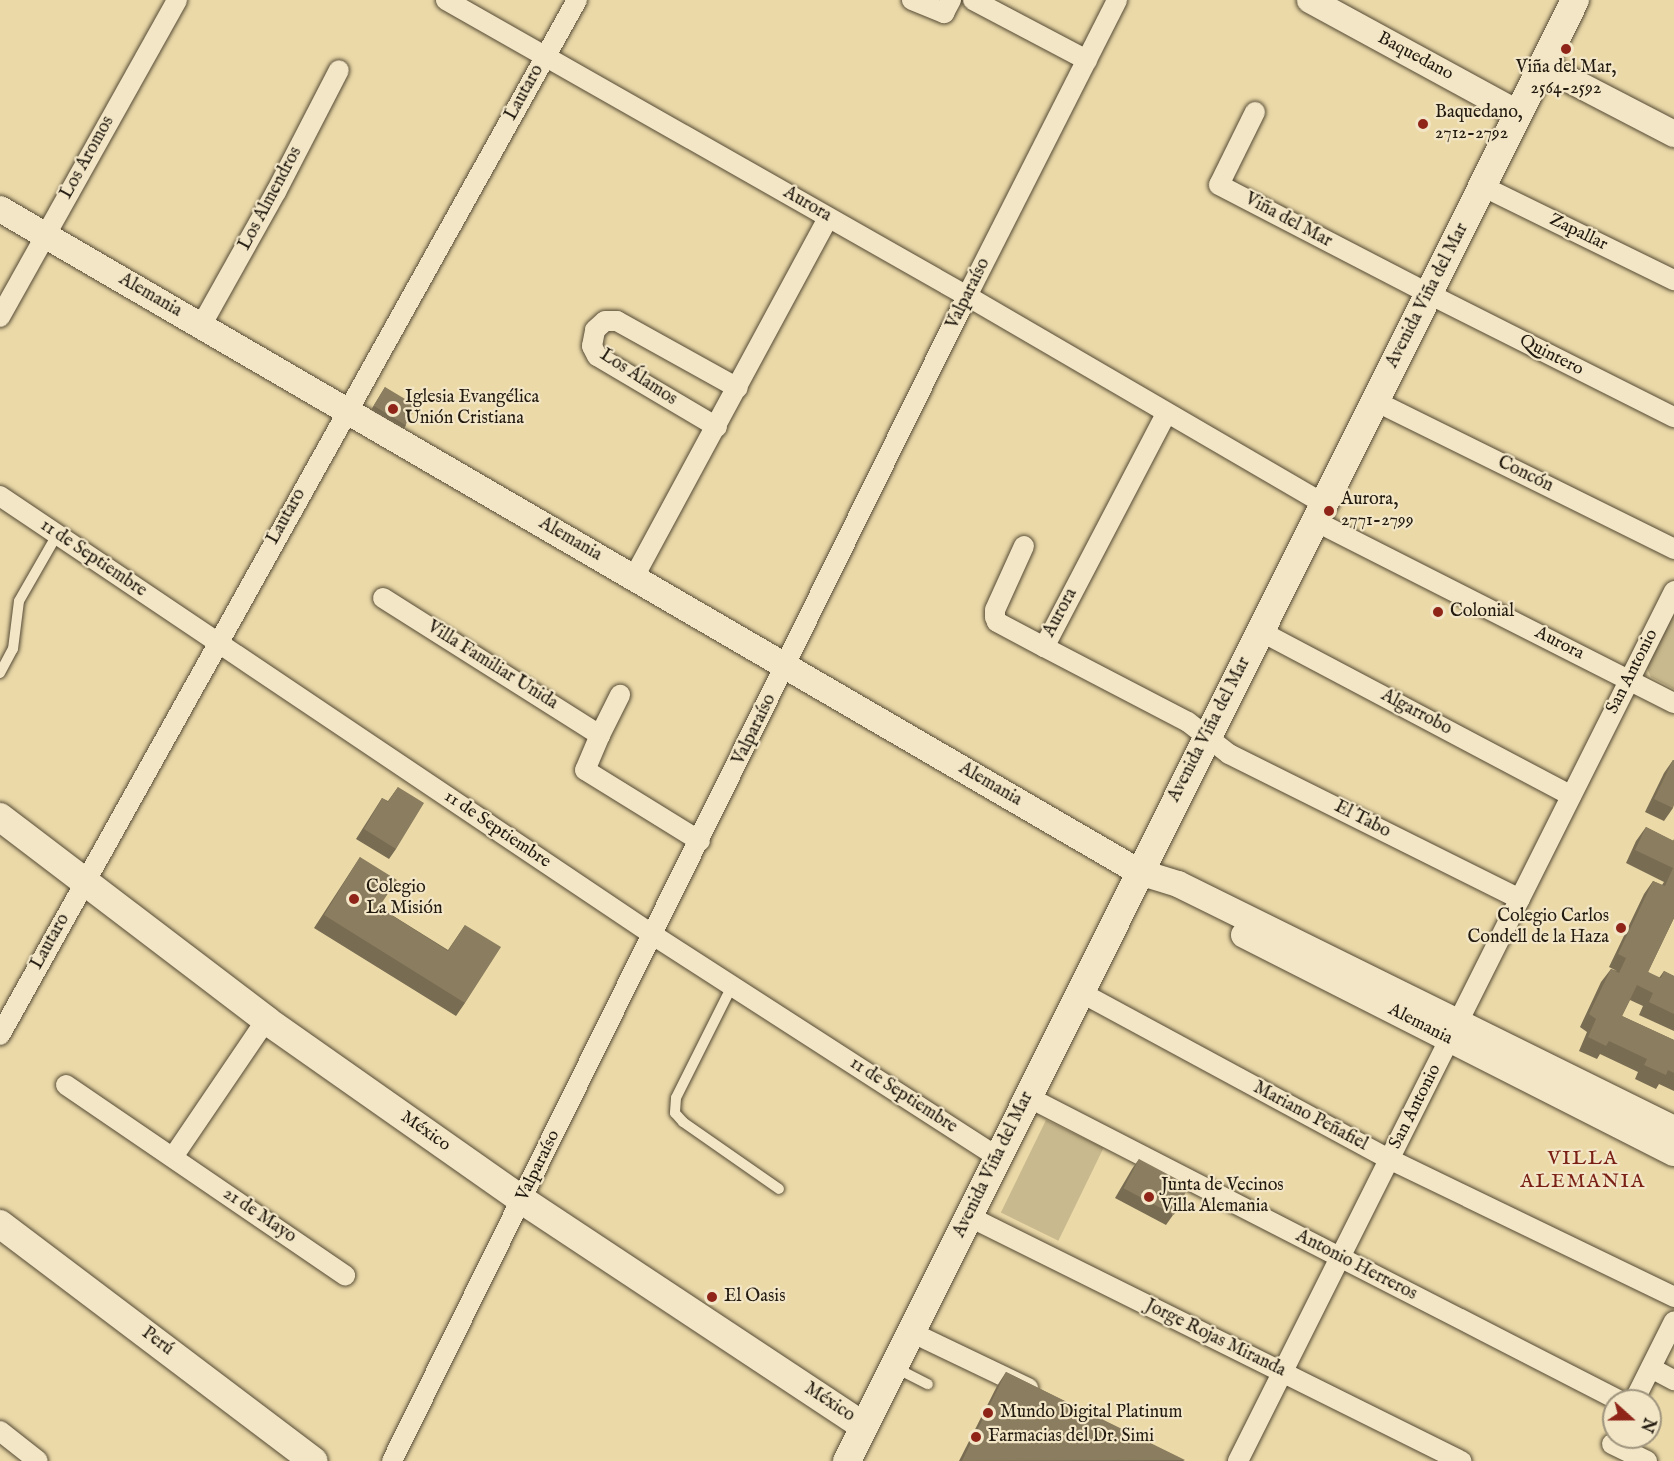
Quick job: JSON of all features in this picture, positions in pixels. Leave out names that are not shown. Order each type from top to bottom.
[{"type":"main road","name":"Avenida Viña del Mar","points":[[847,1461],[1575,0]]},
{"type":"main road","name":"México","points":[[0,818],[266,1020],[522,1200],[864,1426]]},
{"type":"main road","name":"Perú","points":[[0,1224],[313,1461]]},
{"type":"street","name":"Los Aromos","points":[[0,317],[177,0]]},
{"type":"street","name":"Aurora","points":[[446,0],[967,297],[1166,414],[1319,513],[1674,703]]},
{"type":"street","name":"Lautaro","points":[[0,1035],[345,412],[577,0]]},
{"type":"street","points":[[912,0],[944,13],[951,0]]},
{"type":"street","points":[[973,0],[1087,60]]},
{"type":"street","name":"Valparaíso","points":[[392,1461],[787,666],[967,297],[1117,0]]},
{"type":"street","name":"Baquedano","points":[[1310,0],[1519,114]]},
{"type":"street","points":[[1543,66],[1674,134]]},
{"type":"street","name":"Los Almendros","points":[[201,326],[276,192],[339,70]]},
{"type":"street","name":"Viña del Mar","points":[[1255,112],[1220,185],[1428,294]]},
{"type":"street","name":"Zapallar","points":[[1482,186],[1674,280]]},
{"type":"street","name":"Alemania","points":[[0,208],[345,412],[634,577],[1139,872],[1150,884],[1171,898],[1454,1031],[1674,1129]]},
{"type":"street","points":[[634,577],[828,218]]},
{"type":"street","name":"Quintero","points":[[1428,294],[1674,417]]},
{"type":"street","name":"Los Álamos","points":[[717,426],[597,356],[592,346],[595,330],[605,321],[617,321],[738,388]]},
{"type":"street","name":"Concón","points":[[1375,401],[1674,549]]},
{"type":"street","name":"Aurora","points":[[1166,414],[1044,647],[1188,722],[1207,737]]},
{"type":"street","name":"11 de Septiembre","points":[[0,496],[653,935],[998,1157]]},
{"type":"street","points":[[1024,546],[995,610],[995,617],[997,622],[1044,647]]},
{"type":"street","name":"San Antonio","points":[[1238,1461],[1674,591]]},
{"type":"street","name":"Villa Familiar Unida","points":[[383,598],[600,735]]},
{"type":"street","name":"Algarrobo","points":[[1260,631],[1571,796]]},
{"type":"street","points":[[620,695],[585,770],[700,841]]},
{"type":"street","name":"El Tabo","points":[[1207,737],[1229,754],[1520,898]]},
{"type":"street","name":"Mariano Peñafiel","points":[[1080,992],[1389,1159],[1674,1297]]},
{"type":"street","points":[[173,1157],[266,1020]]},
{"type":"street","name":"Alemania","points":[[1454,1031],[1674,1153]]},
{"type":"street","name":"21 de Mayo","points":[[66,1085],[345,1275]]},
{"type":"street","name":"Antonio Herreros","points":[[1028,1097],[1602,1392]]},
{"type":"street","name":"Jorge Rojas Miranda","points":[[968,1216],[1461,1461]]},
{"type":"street","points":[[1640,1389],[1674,1321]]},
{"type":"street","points":[[911,1332],[1040,1394]]},
{"type":"street","points":[[1650,1368],[1674,1380]]},
{"type":"street","points":[[0,1431],[38,1461]]},
{"type":"street","points":[[1616,1449],[1647,1461]]},
{"type":"lane","points":[[0,673],[13,649],[19,601],[57,535]]},
{"type":"lane","points":[[732,986],[676,1098],[675,1113],[683,1122],[779,1189]]},
{"type":"lane","points":[[894,1367],[928,1384]]},
{"type":"shaded area","points":[[1674,611],[1674,689],[1651,677],[1646,666]]},
{"type":"shaded area","points":[[1046,1120],[1104,1148],[1058,1241],[1001,1213]]},
{"type":"building","name":"Iglesia Evangélica Unión Cristiana","points":[[385,387],[417,406],[405,425],[374,406]]},
{"type":"building","points":[[1673,760],[1674,805],[1673,808],[1654,799]]},
{"type":"building","points":[[398,787],[424,803],[396,849],[364,829],[382,798],[388,802]]},
{"type":"building","points":[[1646,827],[1674,841],[1674,918],[1648,972],[1661,978],[1664,971],[1674,976],[1674,1014],[1649,1002],[1653,993],[1637,985],[1622,1016],[1674,1040],[1674,1073],[1668,1070],[1666,1075],[1644,1065],[1647,1059],[1609,1041],[1606,1046],[1588,1037],[1596,1019],[1589,1014],[1611,969],[1619,973],[1626,958],[1618,954],[1653,881],[1665,886],[1673,868],[1635,850]]},
{"type":"building","points":[[360,857],[397,880],[379,907],[448,951],[465,925],[501,947],[465,1003],[324,915]]},
{"type":"building","points":[[1139,1159],[1189,1186],[1174,1215],[1124,1188]]},
{"type":"building","points":[[1006,1372],[1185,1460],[962,1461]]},
{"type":"place","name":"Viña del Mar, 2564-2592","points":[[1566,49]]},
{"type":"place","name":"Baquedano, 2712-2792","points":[[1423,124]]},
{"type":"place","name":"Iglesia Evangélica Unión Cristiana","points":[[393,409]]},
{"type":"place","name":"Aurora, 2771-2799","points":[[1329,511]]},
{"type":"place","name":"Colonial","points":[[1438,612]]},
{"type":"place","name":"Colegio La Misión","points":[[354,899]]},
{"type":"place","name":"Colegio Carlos Condell de la Haza","points":[[1621,928]]},
{"type":"place","name":"Junta de Vecinos Villa Alemania","points":[[1149,1197]]},
{"type":"place","name":"El Oasis","points":[[712,1297]]},
{"type":"place","name":"Mundo Digital Platinum","points":[[988,1413]]},
{"type":"place","name":"Farmacias del Dr. Simi","points":[[976,1437]]},
{"type":"district","name":"VILLA ALEMANIA","points":[[1583,1170]]}]
